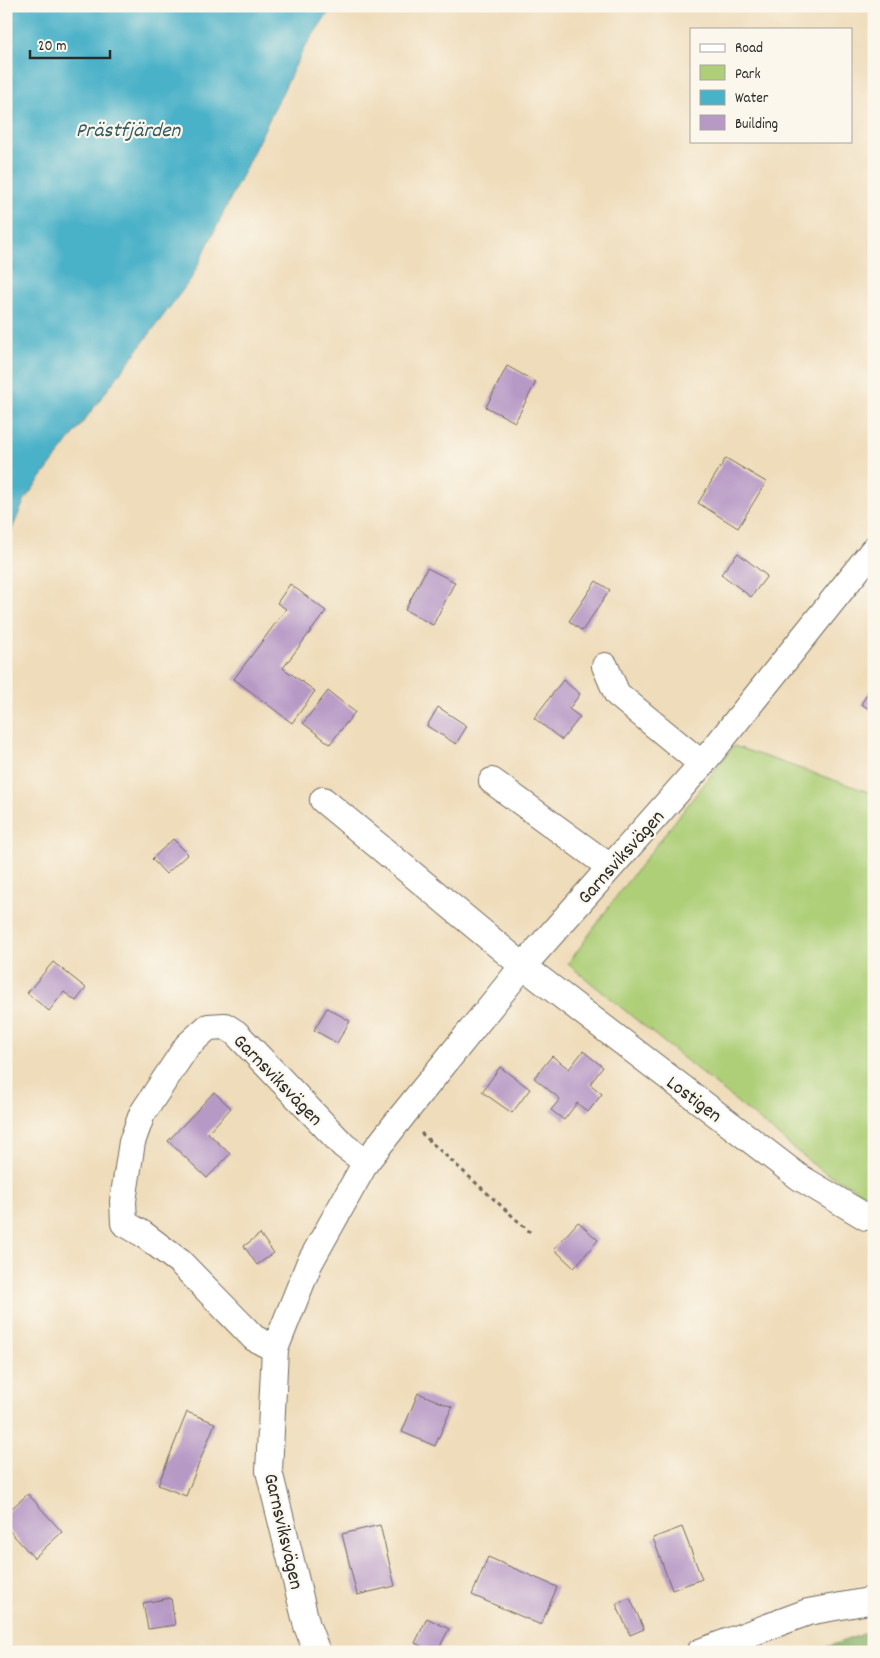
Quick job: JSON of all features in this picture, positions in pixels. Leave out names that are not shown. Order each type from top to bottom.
[{"type":"street","name":"Garnsviksvägen","points":[[317,1652],[307,1626],[269,1471],[275,1349],[309,1264],[366,1162],[402,1116],[523,966],[702,764],[874,549]]},
{"type":"street","points":[[605,666],[617,694],[702,764]]},
{"type":"street","points":[[492,781],[610,867]]},
{"type":"street","points":[[322,800],[523,966]]},
{"type":"street","name":"Lostigen","points":[[523,966],[799,1177],[866,1217],[874,1213]]},
{"type":"street","name":"Garnsviksvägen","points":[[275,1349],[254,1338],[180,1262],[143,1234],[124,1223],[123,1201],[132,1142],[142,1114],[187,1046],[208,1027],[225,1026],[236,1032],[344,1146],[366,1162]]},
{"type":"street","points":[[700,1652],[808,1612],[874,1600]]},
{"type":"path","points":[[402,1116],[530,1232]]},
{"type":"green space","points":[[734,746],[869,792],[874,791],[874,1196],[872,1198],[819,1169],[568,964],[621,890]]},
{"type":"green space","points":[[874,1631],[874,1652],[813,1652]]},
{"type":"water","name":"Prästfjärden","points":[[6,6],[333,6],[304,48],[191,279],[25,499],[6,543]]},
{"type":"building","points":[[507,366],[536,382],[515,422],[486,407]]},
{"type":"building","points":[[726,458],[766,482],[738,528],[698,503]]},
{"type":"building","points":[[738,553],[767,576],[751,597],[721,574]]},
{"type":"building","points":[[427,568],[455,582],[433,625],[405,610]]},
{"type":"building","points":[[596,581],[610,590],[582,631],[569,621]]},
{"type":"building","points":[[290,584],[326,611],[283,668],[315,691],[292,723],[234,679],[286,609],[277,603]]},
{"type":"building","points":[[563,680],[580,694],[569,709],[580,717],[562,740],[534,718]]},
{"type":"building","points":[[874,684],[874,712],[861,704]]},
{"type":"building","points":[[328,691],[355,712],[330,744],[303,723]]},
{"type":"building","points":[[438,707],[467,726],[456,744],[427,726]]},
{"type":"building","points":[[173,839],[188,854],[166,874],[152,859]]},
{"type":"building","points":[[53,962],[86,988],[76,1001],[64,992],[49,1011],[27,993]]},
{"type":"building","points":[[327,1008],[350,1021],[337,1043],[314,1030]]},
{"type":"building","points":[[583,1051],[603,1067],[590,1084],[602,1094],[588,1112],[577,1103],[564,1120],[551,1110],[560,1099],[534,1078],[552,1056],[569,1069]]},
{"type":"building","points":[[500,1067],[530,1089],[512,1113],[482,1092]]},
{"type":"building","points":[[214,1092],[231,1108],[208,1133],[230,1154],[207,1178],[168,1141]]},
{"type":"building","points":[[578,1222],[598,1240],[574,1268],[554,1249]]},
{"type":"building","points":[[260,1234],[274,1253],[257,1265],[244,1246]]},
{"type":"building","points":[[418,1393],[452,1407],[435,1446],[402,1432]]},
{"type":"building","points":[[187,1412],[215,1423],[186,1496],[158,1485]]},
{"type":"building","points":[[28,1494],[62,1532],[34,1558],[6,1527],[6,1513]]},
{"type":"building","points":[[380,1525],[395,1586],[357,1595],[342,1534]]},
{"type":"building","points":[[682,1527],[702,1579],[672,1590],[653,1538]]},
{"type":"building","points":[[488,1557],[557,1587],[541,1625],[472,1595]]},
{"type":"building","points":[[171,1598],[175,1625],[148,1629],[143,1603]]},
{"type":"building","points":[[630,1598],[644,1629],[630,1635],[616,1604]]},
{"type":"building","points":[[427,1618],[449,1629],[437,1652],[432,1652],[415,1643]]}]
